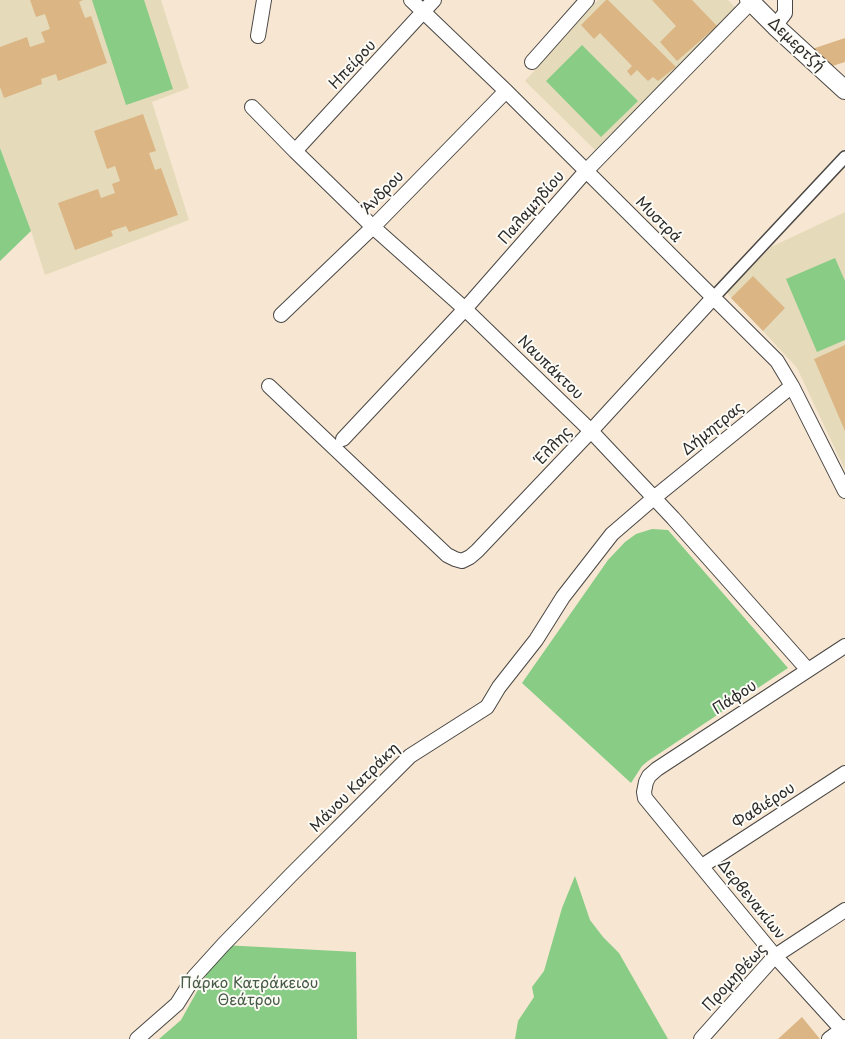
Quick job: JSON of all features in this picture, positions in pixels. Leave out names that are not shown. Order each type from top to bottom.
[{"type":"street","points":[[258,36],[264,0]]},
{"type":"street","name":"Μυστρά","points":[[411,0],[506,91],[777,361],[792,386],[845,491]]},
{"type":"street","name":"Ηπείρου","points":[[295,152],[434,0]]},
{"type":"street","points":[[532,62],[587,0]]},
{"type":"street","points":[[775,26],[785,13],[786,0]]},
{"type":"street","name":"Δεμερτζή","points":[[750,1],[845,90]]},
{"type":"street","name":"Παλαμηδίου","points":[[343,439],[465,309],[586,171],[750,1]]},
{"type":"street","name":"Άνδρου","points":[[281,315],[373,227],[506,91]]},
{"type":"street","name":"Ναυπάκτου","points":[[252,106],[295,152],[373,227],[465,309],[591,431],[655,497],[808,670]]},
{"type":"street","name":"Έλλης","points":[[269,386],[447,555],[462,561],[477,551],[845,158]]},
{"type":"street","name":"Δήμητρας","points":[[655,497],[792,386]]},
{"type":"street","name":"Μάνου Κατράκη","points":[[137,1039],[177,1004],[194,977],[290,876],[410,756],[487,707],[499,687],[536,640],[563,597],[612,534],[655,497]]},
{"type":"street","name":"Πάφου","points":[[646,782],[657,768],[845,646]]},
{"type":"street","name":"Φαβιέρου","points":[[702,866],[845,773]]},
{"type":"street","name":"Δερβενακίων","points":[[646,782],[645,798],[775,956],[844,1030]]},
{"type":"street","name":"Προμηθέως","points":[[701,1039],[775,956],[845,910]]},
{"type":"street","points":[[829,1039],[844,1030]]},
{"type":"shaded area","points":[[0,0],[161,0],[189,88],[152,102],[189,220],[45,275],[0,148]]},
{"type":"shaded area","points":[[598,0],[728,0],[738,10],[595,150],[525,81]]},
{"type":"shaded area","points":[[845,212],[845,470],[797,368],[727,292],[771,247]]},
{"type":"green space","points":[[92,0],[144,0],[173,89],[126,105]]},
{"type":"green space","points":[[582,45],[638,101],[601,137],[546,81]]},
{"type":"green space","points":[[0,148],[31,231],[0,261]]},
{"type":"green space","points":[[835,258],[845,281],[845,340],[817,352],[786,279]]},
{"type":"green space","points":[[652,529],[668,530],[788,668],[648,761],[642,766],[631,783],[522,683],[608,560],[625,542],[636,534]]},
{"type":"green space","points":[[575,876],[590,920],[619,953],[668,1039],[515,1039],[518,1021],[534,997],[532,987],[544,971],[562,908]]},
{"type":"green space","name":"Πάρκο Κατράκειου Θεάτρου","points":[[223,945],[356,952],[357,1039],[159,1039],[181,1020]]},
{"type":"building","points":[[30,0],[83,0],[79,2],[85,18],[91,16],[107,63],[58,81],[56,74],[41,79],[42,84],[4,98],[0,87],[0,47],[27,37],[30,47],[45,42],[41,32],[50,29],[45,14],[36,17]]},
{"type":"building","points":[[606,0],[676,67],[658,81],[653,77],[648,81],[637,70],[631,76],[627,71],[632,66],[600,33],[594,39],[581,25]]},
{"type":"building","points":[[652,0],[692,0],[717,26],[677,61],[660,42],[676,26]]},
{"type":"building","points":[[845,38],[845,62],[826,68],[812,49]]},
{"type":"building","points":[[143,114],[156,151],[149,153],[155,170],[161,168],[178,215],[129,232],[126,226],[111,231],[113,236],[75,250],[58,203],[98,189],[101,198],[115,193],[112,184],[120,181],[115,166],[107,169],[94,131]]},
{"type":"building","points":[[753,276],[785,308],[763,331],[731,298]]},
{"type":"building","points":[[845,345],[845,431],[814,359]]},
{"type":"building","points":[[802,1017],[820,1039],[778,1039]]}]
